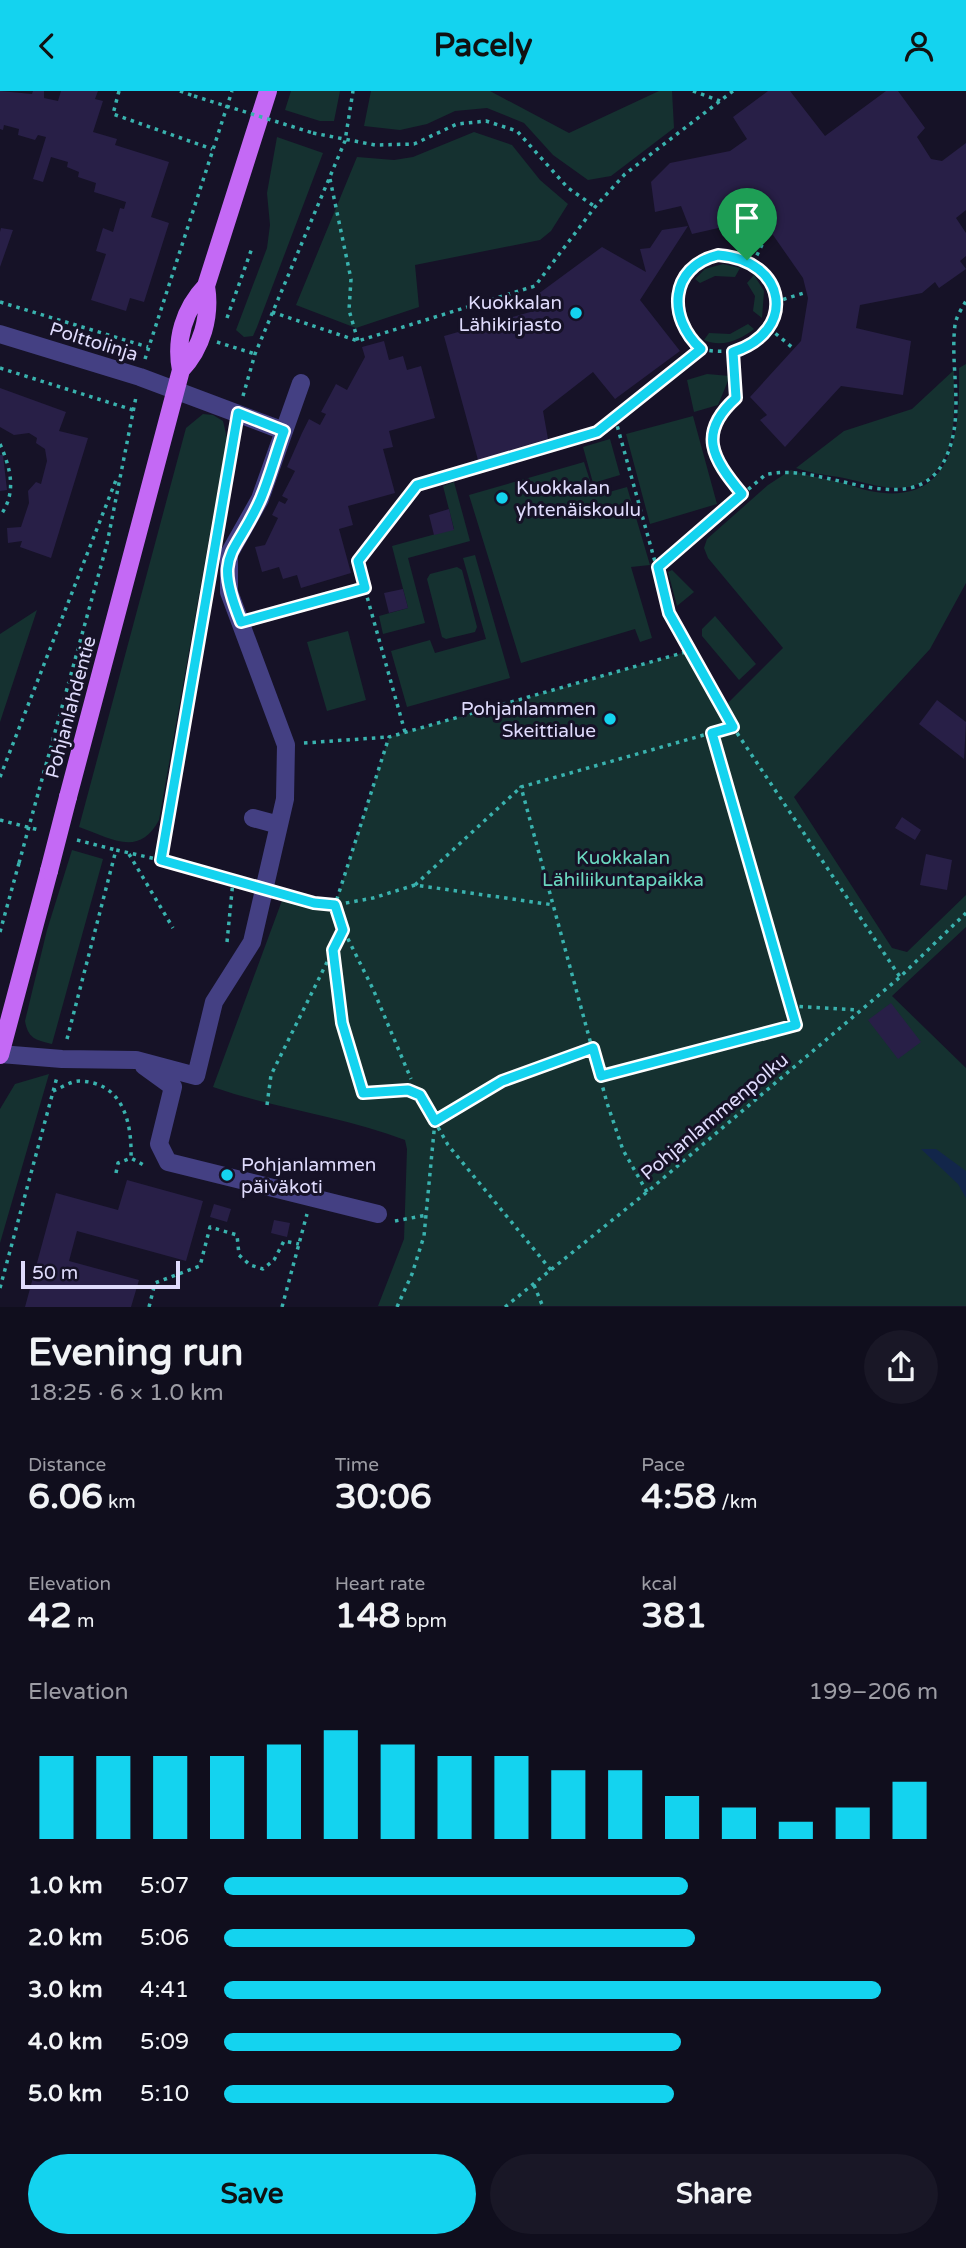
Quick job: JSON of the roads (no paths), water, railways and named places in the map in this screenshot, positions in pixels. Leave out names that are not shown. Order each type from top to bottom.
[{"type":"main road","name":"Pohjanlahdentie","points":[[0,1054],[181,370],[177,349],[182,331],[191,301],[206,286],[268,91]]},
{"type":"street","name":"Polttolinja","points":[[0,334],[176,389],[284,431]]},
{"type":"street","points":[[0,1054],[62,1059],[136,1060],[196,1076],[214,1002],[252,941],[285,799],[286,745],[229,592],[229,554],[260,499],[301,383]]},
{"type":"street","points":[[253,818],[279,825]]},
{"type":"street","points":[[136,1060],[173,1087],[159,1144],[168,1162],[378,1214]]},
{"type":"water","points":[[921,1149],[936,1149],[966,1171],[966,1198],[958,1184]]},
{"type":"place","name":"Kuokkalan Lähikirjasto","points":[[576,313]]},
{"type":"place","name":"Kuokkalan yhtenäiskoulu","points":[[502,498]]},
{"type":"place","name":"Pohjanlammen Skeittialue","points":[[610,719]]},
{"type":"place","name":"Pohjanlammen päiväkoti","points":[[227,1175]]},
{"type":"park label","name":"Kuokkalan Lähiliikuntapaikka","points":[[623,868]]}]
